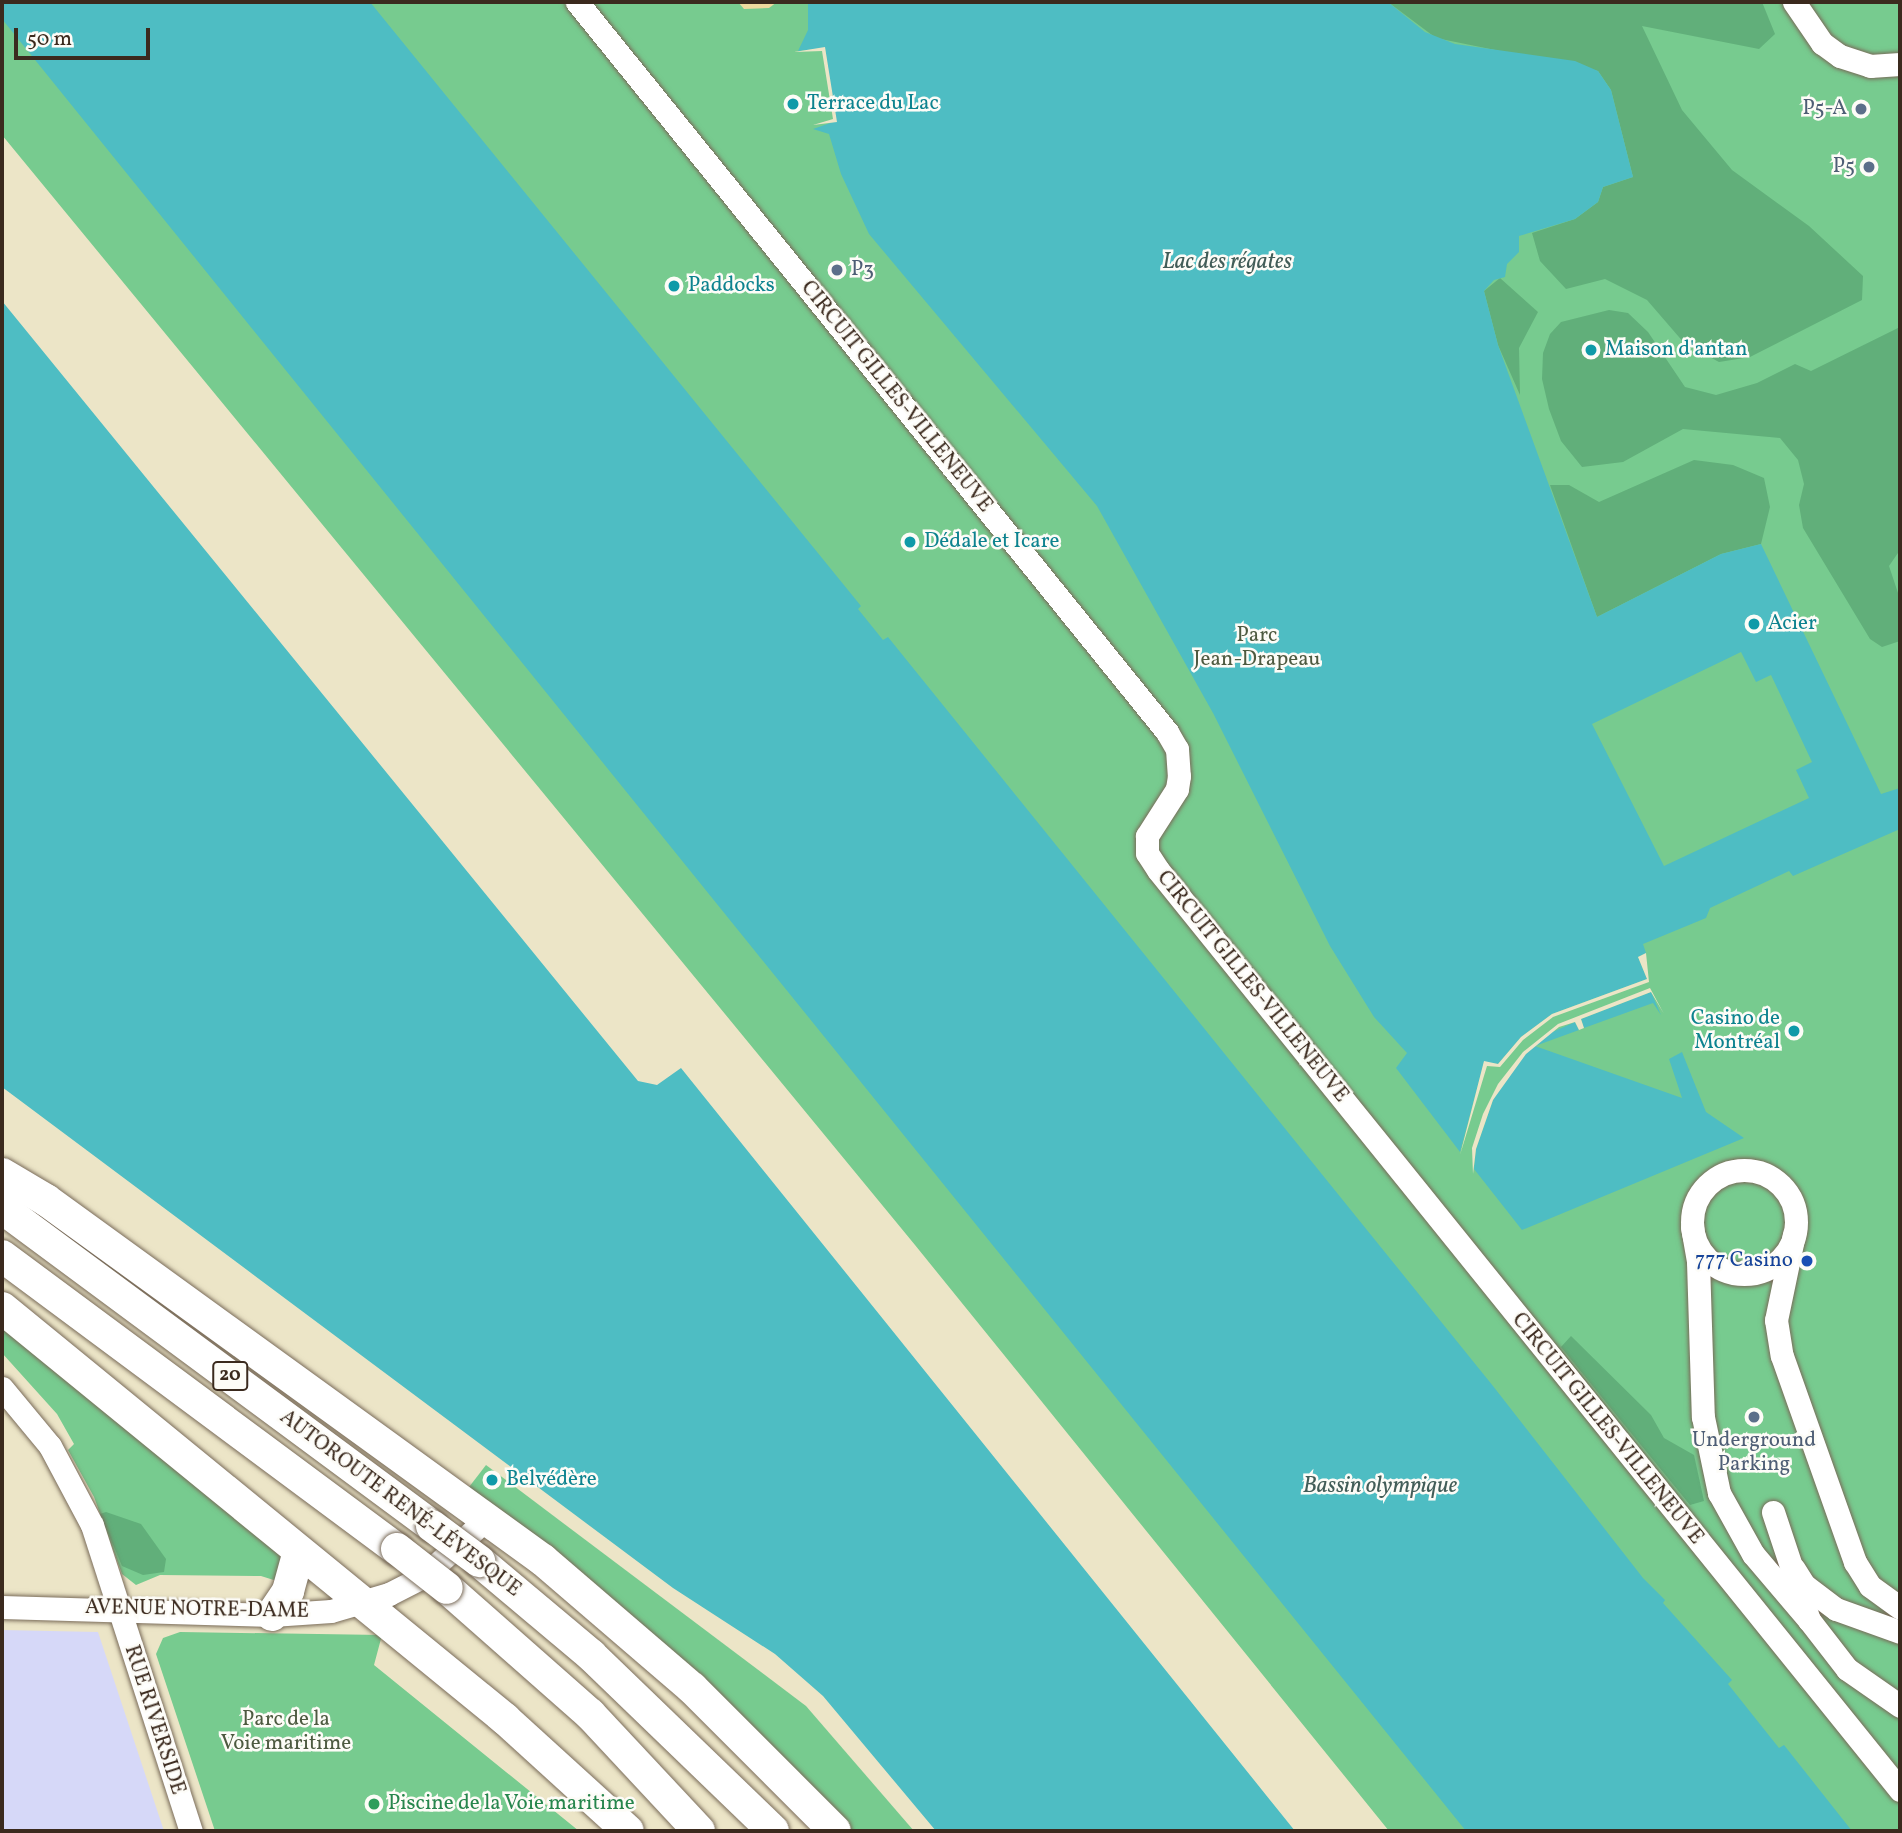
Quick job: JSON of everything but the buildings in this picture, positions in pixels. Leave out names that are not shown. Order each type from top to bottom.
[{"type":"highway","points":[[2,1174],[46,1200],[487,1517],[653,1652],[835,1831]]},
{"type":"highway","name":"AUTOROUTE RENÉ-LÉVESQUE","points":[[2,1208],[479,1561],[591,1655],[773,1831]]},
{"type":"highway","name":"AUTOROUTE RENÉ-LÉVESQUE","points":[[2,1256],[447,1588],[590,1714],[699,1831]]},
{"type":"highway","points":[[2,1308],[526,1737],[628,1831]]},
{"type":"highway","points":[[272,1615],[288,1591],[299,1551]]},
{"type":"street","name":"CIRCUIT GILLES-VILLENEUVE","points":[[577,2],[1167,732],[1177,749],[1180,776],[1177,789],[1147,836],[1147,853],[1158,870],[1900,1790]]},
{"type":"street","points":[[1794,2],[1822,43],[1840,56],[1870,66],[1900,64]]},
{"type":"street","points":[[1900,1608],[1870,1586],[1855,1562],[1782,1356],[1776,1320],[1794,1234],[1792,1204],[1784,1187],[1776,1180],[1747,1170],[1718,1177],[1706,1186],[1695,1206],[1692,1227],[1698,1262],[1703,1417],[1719,1493],[1753,1554],[1847,1670],[1900,1706]]},
{"type":"street","points":[[1692,1227],[1706,1257],[1724,1270],[1746,1274],[1776,1261],[1794,1234]]},
{"type":"street","name":"RUE RIVERSIDE","points":[[2,1388],[50,1446],[73,1484],[96,1535],[191,1831]]},
{"type":"street","points":[[1773,1512],[1809,1620]]},
{"type":"street","name":"AVENUE NOTRE-DAME","points":[[2,1607],[272,1615],[320,1613],[362,1603],[425,1576],[487,1517]]},
{"type":"street","points":[[1785,1547],[1796,1572],[1816,1595],[1847,1614],[1900,1632]]},
{"type":"shaded area","points":[[2,1630],[98,1632],[164,1831],[2,1831]]},
{"type":"green space","name":"Parc Jean-Drapeau","points":[[2,2],[1900,2],[1900,1831],[1389,1831],[915,1245],[2,135]]},
{"type":"green space","points":[[1388,2],[1762,2],[1775,34],[1759,49],[1642,26],[1682,110],[1732,170],[1809,226],[1863,276],[1862,300],[1750,357],[1719,362],[1685,344],[1647,300],[1605,279],[1566,289],[1540,261],[1532,233],[1575,219],[1598,202],[1603,187],[1633,177],[1611,90],[1598,71],[1436,38]]},
{"type":"green space","points":[[1500,278],[1538,312],[1519,348],[1520,395],[1498,345],[1484,291]]},
{"type":"green space","points":[[1609,310],[1628,313],[1648,332],[1685,387],[1716,395],[1757,383],[1795,364],[1811,371],[1900,327],[1900,550],[1889,566],[1900,599],[1900,641],[1882,647],[1870,639],[1803,528],[1799,505],[1804,484],[1798,460],[1780,438],[1683,429],[1623,462],[1582,467],[1561,441],[1549,409],[1542,379],[1543,353],[1550,334],[1561,322]]},
{"type":"green space","points":[[1694,460],[1733,465],[1764,478],[1770,507],[1761,544],[1721,554],[1597,617],[1550,485],[1569,485],[1599,502]]},
{"type":"green space","points":[[2,1320],[277,1549],[282,1559],[280,1582],[261,1576],[160,1575],[136,1585],[122,1574],[94,1497],[68,1450],[74,1444],[57,1414],[2,1353]]},
{"type":"green space","points":[[1571,1336],[1651,1415],[1664,1438],[1694,1455],[1704,1501],[1690,1505],[1561,1347]]},
{"type":"green space","points":[[486,1465],[806,1706],[914,1831],[845,1831],[466,1491]]},
{"type":"green space","points":[[106,1512],[141,1524],[166,1559],[164,1572],[143,1575],[122,1566],[100,1514]]},
{"type":"green space","name":"Parc de la Voie maritime","points":[[180,1632],[382,1635],[374,1665],[579,1831],[215,1831],[156,1654],[163,1638]]},
{"type":"sand","points":[[738,2],[777,2],[769,8],[744,9]]},
{"type":"water","name":"Bassin olympique","points":[[2,2],[370,2],[861,606],[858,609],[883,640],[888,637],[1493,1386],[1643,1578],[1665,1600],[1663,1603],[1732,1680],[1728,1684],[1779,1748],[1784,1745],[1852,1831],[1466,1831],[2,19]]},
{"type":"water","name":"Lac des régates","points":[[808,2],[1388,2],[1425,32],[1455,44],[1575,61],[1598,71],[1611,90],[1633,177],[1603,187],[1598,202],[1575,219],[1519,236],[1519,252],[1507,264],[1505,277],[1494,280],[1484,291],[1498,345],[1597,617],[1721,554],[1761,544],[1881,794],[1900,788],[1900,829],[1793,876],[1789,871],[1710,908],[1706,918],[1643,944],[1646,953],[1638,957],[1647,979],[1552,1014],[1521,1037],[1498,1064],[1484,1062],[1460,1152],[1396,1068],[1407,1053],[1374,1017],[1330,946],[1213,713],[1097,506],[869,234],[841,174],[829,134],[813,129],[836,121],[825,48],[798,51],[808,30]],"holes":[[[1741,652],[1756,682],[1771,675],[1812,762],[1796,770],[1809,798],[1664,866],[1592,724]]]},
{"type":"water","points":[[2,301],[638,1081],[657,1085],[681,1068],[1295,1831],[936,1831],[823,1696],[775,1654],[673,1588],[2,1087]]},
{"type":"water","points":[[1651,992],[1661,1015],[1653,1003],[1584,1028],[1581,1019]]},
{"type":"water","points":[[1575,1022],[1579,1030],[1535,1046],[1682,1098],[1669,1059],[1682,1052],[1706,1112],[1744,1138],[1522,1230],[1474,1169],[1476,1149],[1493,1100],[1514,1067],[1535,1044],[1548,1034]]},
{"type":"pier","points":[[825,47],[837,122],[813,125],[833,119],[822,51],[794,52]]},
{"type":"pier","points":[[1646,953],[1649,982],[1553,1017],[1523,1040],[1500,1067],[1487,1066],[1460,1155],[1484,1061],[1498,1064],[1521,1037],[1552,1014],[1647,979],[1638,957]]},
{"type":"pier","points":[[1650,988],[1664,1014],[1651,992],[1581,1019],[1584,1028],[1579,1030],[1575,1022],[1559,1027],[1526,1054],[1493,1100],[1476,1149],[1473,1174],[1472,1148],[1483,1114],[1498,1084],[1523,1052],[1558,1024]]},
{"type":"place","name":"Terrace du Lac","points":[[793,104]]},
{"type":"place","name":"P5-A","points":[[1861,109]]},
{"type":"place","name":"P5","points":[[1869,167]]},
{"type":"place","name":"P3","points":[[837,270]]},
{"type":"place","name":"Paddocks","points":[[674,286]]},
{"type":"place","name":"Maison d'antan","points":[[1591,350]]},
{"type":"place","name":"Dédale et Icare","points":[[910,542]]},
{"type":"place","name":"Acier","points":[[1754,624]]},
{"type":"place","name":"Casino de Montréal","points":[[1794,1031]]},
{"type":"place","name":"777 Casino","points":[[1807,1261]]},
{"type":"place","name":"Underground Parking","points":[[1754,1417]]},
{"type":"place","name":"Belvédère","points":[[492,1480]]},
{"type":"place","name":"Piscine de la Voie maritime","points":[[374,1804]]}]
